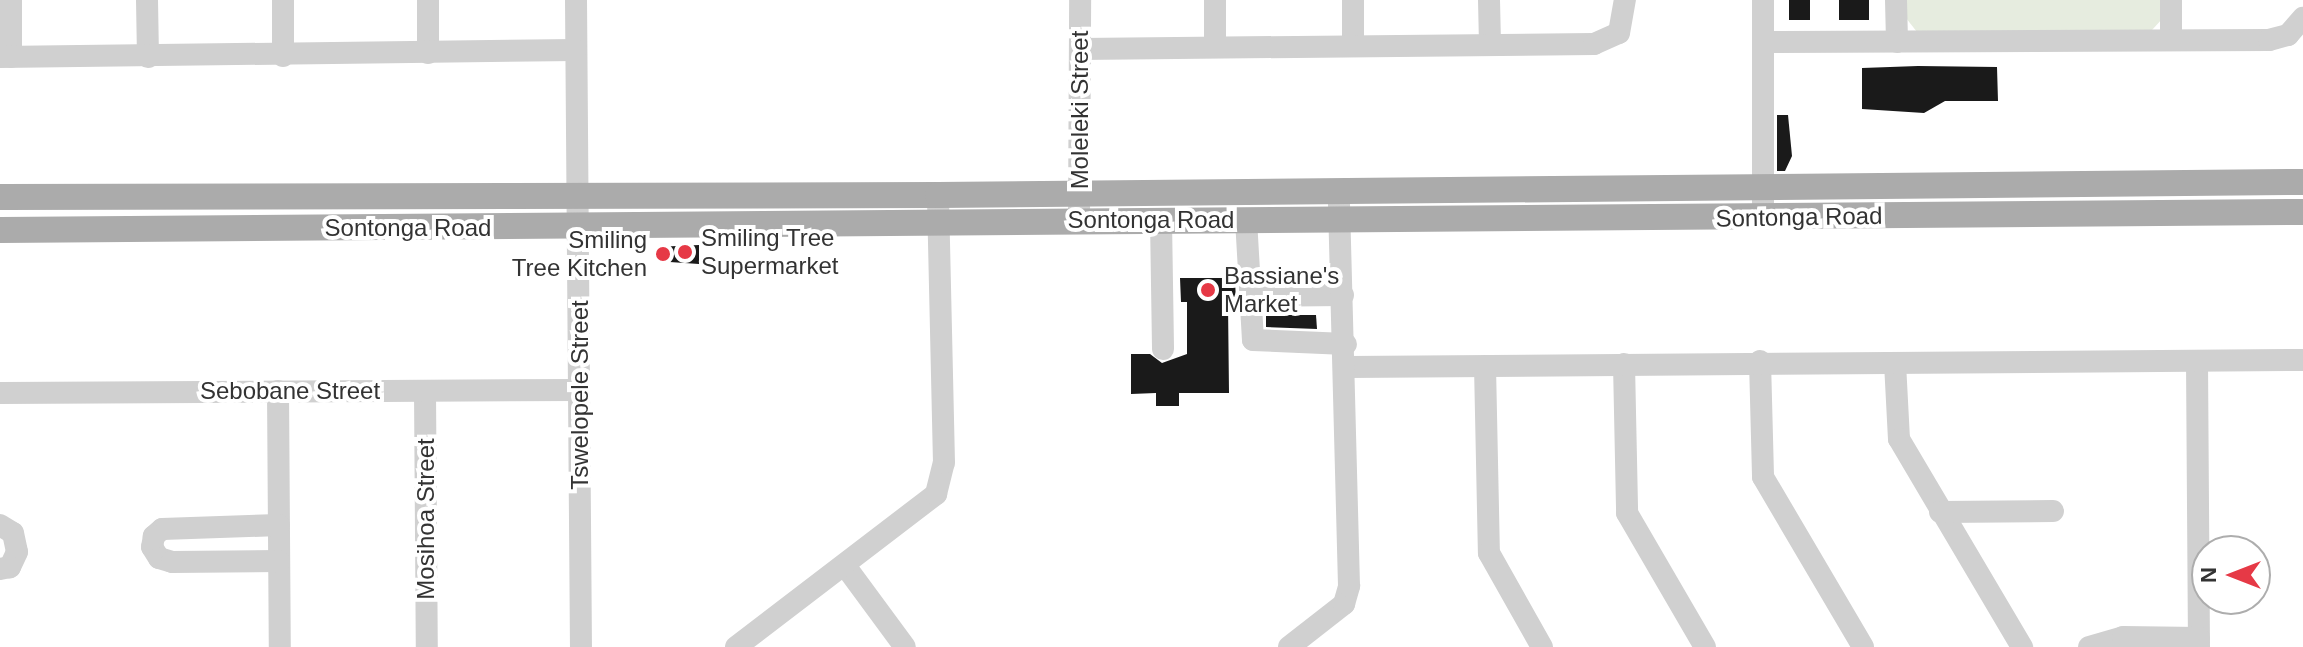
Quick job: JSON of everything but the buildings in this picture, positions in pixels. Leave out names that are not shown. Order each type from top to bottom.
[{"type":"main road","name":"Sontonga Road","points":[[0,230],[938,223],[1080,207],[1339,192],[2303,182]]},
{"type":"main road","name":"Sontonga Road","points":[[0,197],[938,195],[1080,207],[1161,220],[2303,212]]},
{"type":"street","points":[[11,0],[6,57],[283,56],[576,50]]},
{"type":"street","points":[[147,0],[148,57]]},
{"type":"street","points":[[283,0],[283,56]]},
{"type":"street","points":[[428,0],[428,53]]},
{"type":"street","name":"Tswelopele Street","points":[[576,0],[581,647]]},
{"type":"street","name":"Moleleki Street","points":[[1080,0],[1080,207]]},
{"type":"street","points":[[1215,0],[1215,47]]},
{"type":"street","points":[[1353,0],[1353,46]]},
{"type":"street","points":[[1489,0],[1490,45]]},
{"type":"street","points":[[1080,49],[1605,43],[1619,33],[1625,0]]},
{"type":"street","points":[[1763,0],[1763,217]]},
{"type":"street","points":[[1896,0],[1897,42]]},
{"type":"street","points":[[2171,0],[2171,40]]},
{"type":"street","points":[[1764,42],[2269,40],[2288,35],[2303,18]]},
{"type":"street","points":[[1289,647],[1347,597],[1347,356],[1339,192]]},
{"type":"street","points":[[736,647],[924,507],[940,483],[944,451],[938,195]]},
{"type":"street","points":[[1246,219],[1254,341],[1347,356],[1485,366],[1760,361],[2303,360]]},
{"type":"street","points":[[1161,220],[1163,349]]},
{"type":"street","points":[[1249,296],[1343,295]]},
{"type":"street","points":[[1760,361],[1763,477],[1863,647]]},
{"type":"street","points":[[2089,647],[2123,637],[2199,642],[2197,361]]},
{"type":"street","points":[[1895,363],[1898,435],[1940,512],[2022,647]]},
{"type":"street","points":[[1624,364],[1627,513],[1705,647]]},
{"type":"street","points":[[1485,366],[1489,553],[1536,645]]},
{"type":"street","name":"Sebobane Street","points":[[0,393],[579,390]]},
{"type":"street","points":[[278,391],[280,647]]},
{"type":"street","name":"Mosihoa Street","points":[[425,391],[427,647]]},
{"type":"street","points":[[1940,512],[2053,511]]},
{"type":"street","points":[[0,525],[13,533],[17,552],[10,567],[0,569]]},
{"type":"street","points":[[279,525],[162,529],[154,536],[152,547],[159,558],[172,562],[279,561]]},
{"type":"street","points":[[846,567],[905,647]]},
{"type":"shaded area","points":[[1905,0],[2163,0],[2163,18],[2152,30],[1917,32],[1906,18]]},
{"type":"place","name":"Smiling Tree Supermarket","points":[[685,252]]},
{"type":"place","name":"Smiling Tree Kitchen","points":[[663,254]]},
{"type":"place","name":"Bassiane's Market","points":[[1208,290]]}]
